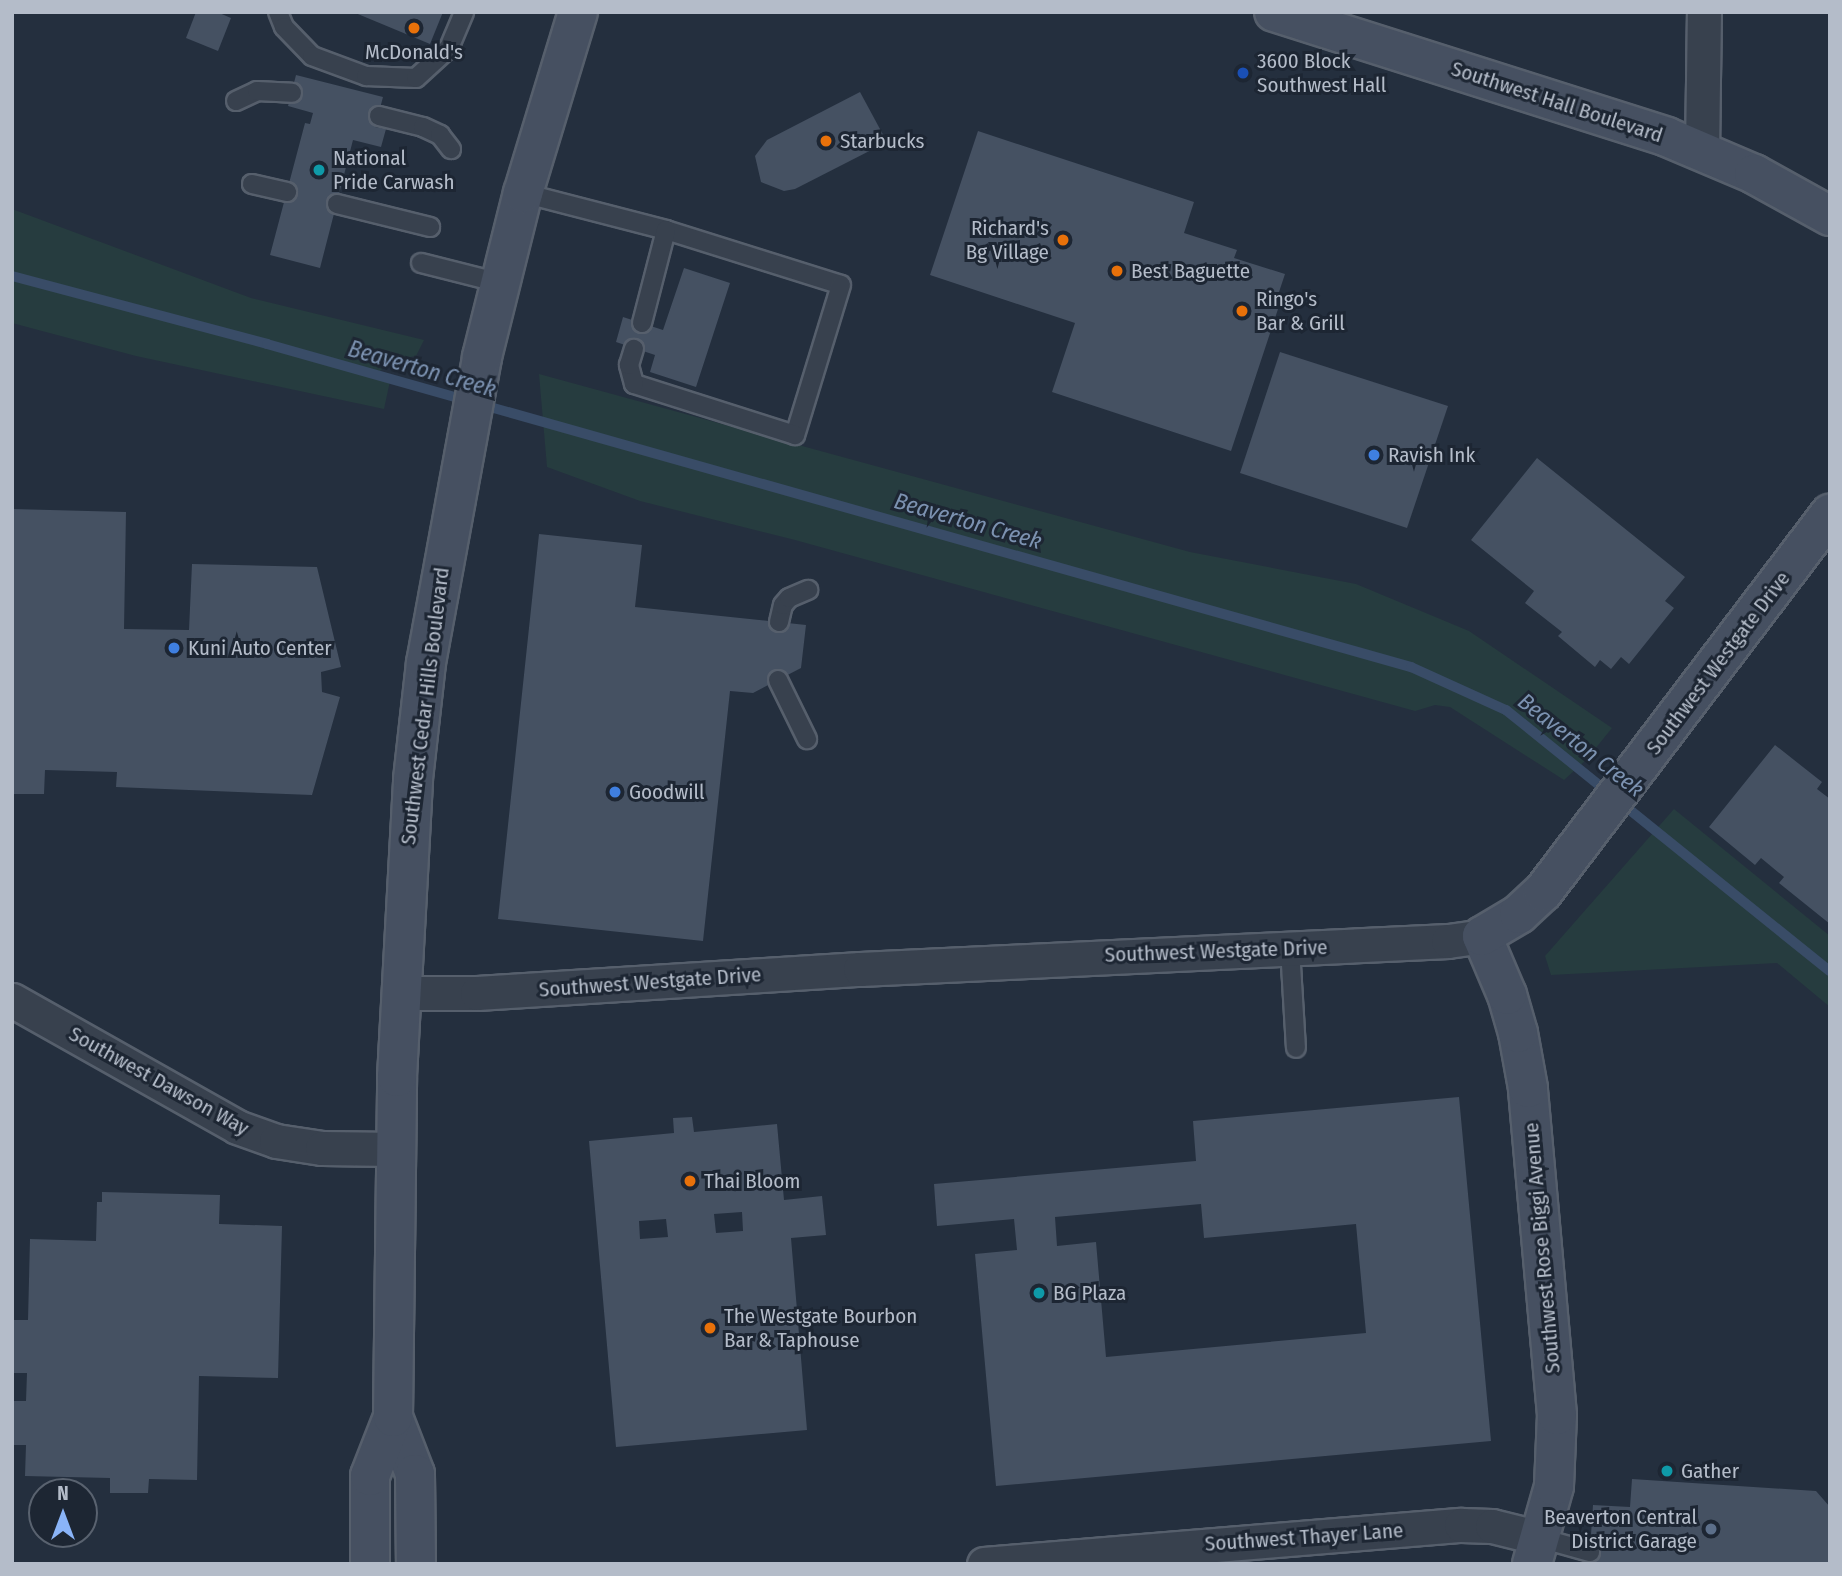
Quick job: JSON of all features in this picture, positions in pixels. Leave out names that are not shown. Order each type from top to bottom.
[{"type":"main road","name":"Southwest Cedar Hills Boulevard","points":[[370,1564],[370,1476],[393,1417],[401,993],[414,766],[428,649],[482,357],[523,193],[578,12]]},
{"type":"main road","name":"Southwest Hall Boulevard","points":[[1275,12],[1667,137],[1754,174],[1830,216]]},
{"type":"main road","name":"Southwest Westgate Drive","points":[[1482,936],[1514,918],[1543,892],[1830,514]]},
{"type":"main road","name":"Southwest Rose Biggi Avenue","points":[[1482,936],[1507,995],[1518,1032],[1528,1088],[1557,1415],[1554,1486],[1536,1551]]},
{"type":"main road","name":"Southwest Cedar Hills Boulevard","points":[[393,1417],[415,1475],[416,1564]]},
{"type":"street","points":[[1702,152],[1704,12]]},
{"type":"street","name":"Southwest Westgate Drive","points":[[401,993],[477,993],[860,969],[1448,941],[1482,936]]},
{"type":"street","name":"Southwest Dawson Way","points":[[12,1000],[237,1128],[276,1141],[322,1147],[396,1149]]},
{"type":"street","name":"Southwest Thayer Lane","points":[[984,1564],[1461,1525],[1492,1526],[1536,1551]]},
{"type":"lane","points":[[278,12],[284,27],[312,56],[366,76],[416,78],[449,48],[464,12]]},
{"type":"lane","points":[[236,101],[257,91],[292,93]]},
{"type":"lane","points":[[379,116],[423,127],[440,135],[452,149]]},
{"type":"lane","points":[[252,184],[287,192]]},
{"type":"lane","points":[[523,193],[666,230],[841,285],[795,435],[634,384],[629,365],[634,349]]},
{"type":"lane","points":[[337,204],[430,227]]},
{"type":"lane","points":[[642,323],[666,230]]},
{"type":"lane","points":[[421,263],[500,283]]},
{"type":"lane","points":[[779,622],[783,605],[789,598],[808,590]]},
{"type":"lane","points":[[778,680],[807,739]]},
{"type":"lane","points":[[1290,948],[1296,1048]]},
{"type":"lane","points":[[1536,1551],[1590,1552]]},
{"type":"green space","points":[[12,209],[251,298],[424,340],[416,356],[393,360],[374,376],[390,381],[384,409],[136,356],[12,323]]},
{"type":"green space","points":[[539,374],[1190,552],[1356,584],[1469,631],[1612,728],[1586,760],[1564,780],[1450,707],[1435,705],[1415,711],[795,540],[640,501],[547,467]]},
{"type":"green space","points":[[1674,809],[1830,936],[1830,1007],[1777,963],[1551,975],[1545,956]]},
{"type":"building","points":[[196,12],[217,12],[231,18],[218,51],[186,38]]},
{"type":"building","name":"McDonald's","points":[[353,12],[443,12],[430,44]]},
{"type":"building","name":"National Pride Carwash","points":[[296,75],[383,97],[375,127],[386,129],[381,147],[353,140],[320,268],[270,255],[305,123],[310,124],[313,113],[288,106]]},
{"type":"building","name":"Starbucks","points":[[860,92],[887,142],[795,189],[784,191],[761,182],[755,156],[767,140]]},
{"type":"building","points":[[978,131],[1194,202],[1184,233],[1237,250],[1234,258],[1285,274],[1276,301],[1280,303],[1231,451],[1052,392],[1075,323],[930,275]]},
{"type":"building","points":[[684,268],[730,283],[696,387],[650,372],[655,355],[616,342],[623,317],[663,330]]},
{"type":"building","points":[[1280,352],[1448,406],[1407,528],[1240,473]]},
{"type":"building","points":[[1537,458],[1685,577],[1665,601],[1674,608],[1629,664],[1621,657],[1611,669],[1600,660],[1595,667],[1558,636],[1562,632],[1525,603],[1534,591],[1471,540]]},
{"type":"building","name":"Kuni Auto Center","points":[[12,509],[126,512],[124,629],[189,630],[192,564],[317,567],[341,667],[321,672],[322,692],[340,697],[312,795],[116,787],[117,772],[45,770],[44,794],[12,794]]},
{"type":"building","name":"Goodwill","points":[[539,534],[642,545],[635,607],[806,625],[801,668],[753,693],[730,691],[703,941],[498,919]]},
{"type":"building","points":[[1775,745],[1822,782],[1817,789],[1830,799],[1830,924],[1779,883],[1784,877],[1761,858],[1755,865],[1709,827]]},
{"type":"building","name":"BG Plaza","points":[[1459,1097],[1491,1441],[996,1486],[975,1254],[1017,1250],[1014,1219],[937,1226],[934,1184],[1196,1161],[1193,1121]],"holes":[[[1201,1204],[1204,1238],[1356,1224],[1366,1333],[1106,1357],[1096,1242],[1057,1246],[1055,1217]]]},
{"type":"building","points":[[692,1117],[694,1132],[777,1124],[784,1200],[822,1196],[826,1235],[791,1238],[807,1430],[616,1447],[589,1141],[674,1133],[673,1118]],"holes":[[[742,1212],[743,1231],[716,1233],[714,1214]],[[666,1219],[668,1237],[640,1239],[639,1221]]]},
{"type":"building","points":[[102,1192],[220,1195],[219,1224],[282,1226],[278,1378],[199,1376],[197,1480],[149,1479],[148,1493],[110,1493],[110,1478],[25,1476],[26,1445],[12,1445],[12,1401],[26,1401],[27,1373],[12,1373],[12,1320],[28,1320],[30,1239],[96,1241],[97,1202],[102,1202]]},
{"type":"building","name":"Beaverton Central District Garage","points":[[1632,1479],[1816,1491],[1830,1507],[1830,1564],[1589,1564],[1593,1505],[1630,1507]]},
{"type":"waterway","name":"Beaverton Creek","points":[[12,276],[267,344],[1411,667],[1506,710],[1830,971]]},
{"type":"place","name":"McDonald's","points":[[414,28]]},
{"type":"place","name":"3600 Block Southwest Hall","points":[[1243,73]]},
{"type":"place","name":"Starbucks","points":[[826,141]]},
{"type":"place","name":"National Pride Carwash","points":[[319,170]]},
{"type":"place","name":"Richard's Bg Village","points":[[1063,240]]},
{"type":"place","name":"Best Baguette","points":[[1117,271]]},
{"type":"place","name":"Ringo's Bar & Grill","points":[[1242,311]]},
{"type":"place","name":"Ravish Ink","points":[[1374,455]]},
{"type":"place","name":"Kuni Auto Center","points":[[174,648]]},
{"type":"place","name":"Goodwill","points":[[615,792]]},
{"type":"place","name":"Thai Bloom","points":[[690,1181]]},
{"type":"place","name":"BG Plaza","points":[[1039,1293]]},
{"type":"place","name":"The Westgate Bourbon Bar & Taphouse","points":[[710,1328]]},
{"type":"place","name":"Gather","points":[[1667,1471]]},
{"type":"place","name":"Beaverton Central District Garage","points":[[1711,1529]]}]
